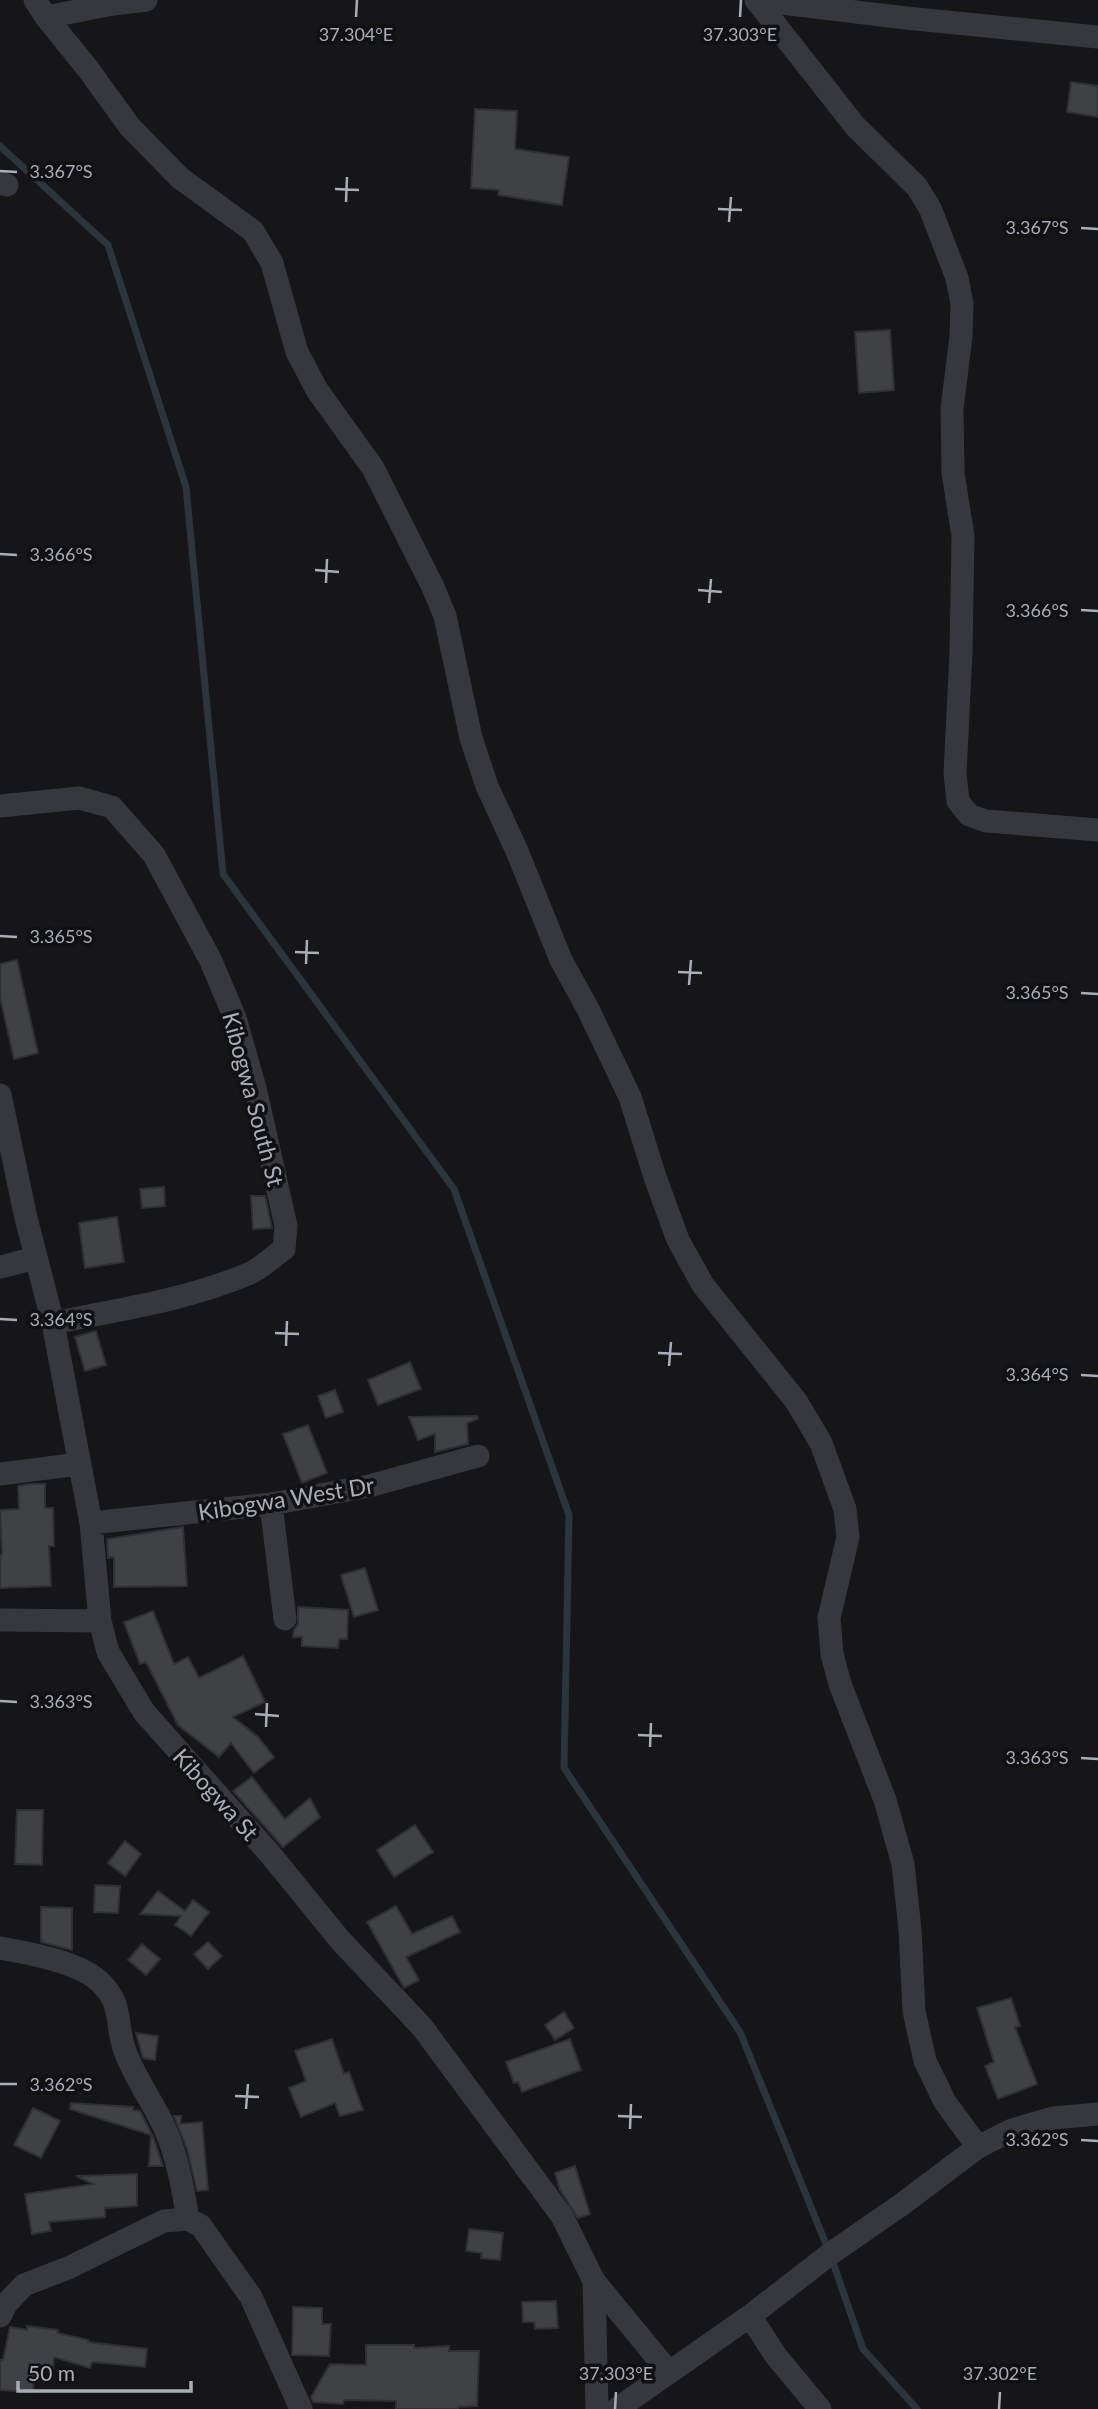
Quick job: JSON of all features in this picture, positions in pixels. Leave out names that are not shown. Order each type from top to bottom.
[{"type":"street","points":[[41,9],[146,0]]},
{"type":"street","points":[[757,0],[1098,37]]},
{"type":"street","points":[[757,0],[855,126],[917,187],[930,208],[957,278],[962,304],[952,409],[953,473],[963,536],[955,774],[958,800],[969,815],[986,821],[1098,830]]},
{"type":"street","points":[[41,9],[130,127],[180,178],[253,231],[272,263],[297,352],[317,390],[373,468],[446,617],[471,738],[487,786],[517,851],[561,960],[630,1097],[678,1240],[703,1285],[796,1401],[821,1444],[845,1509],[848,1538],[829,1618],[832,1654],[840,1684],[886,1800],[903,1864],[914,2011],[925,2061],[945,2102],[978,2147]]},
{"type":"street","name":"Kibogwa South St","points":[[0,806],[79,798],[111,807],[154,855],[211,961],[235,1018],[255,1088],[286,1226],[284,1249],[250,1273],[204,1289],[143,1305],[52,1323]]},
{"type":"street","name":"Kibogwa St","points":[[2,1110],[52,1323],[91,1523],[100,1621],[108,1652],[144,1712],[270,1854],[340,1940],[422,2027],[562,2216],[594,2281],[597,2409]]},
{"type":"street","points":[[0,1267],[36,1258]]},
{"type":"street","name":"Kibogwa West Dr","points":[[91,1523],[271,1504],[369,1486],[478,1456]]},
{"type":"street","points":[[0,1474],[79,1464]]},
{"type":"street","points":[[271,1504],[285,1619]]},
{"type":"street","points":[[0,1620],[100,1621]]},
{"type":"street","points":[[0,1948],[80,1968],[100,1982],[116,2004],[123,2047],[131,2068],[167,2132],[179,2171],[188,2219]]},
{"type":"street","points":[[617,2409],[750,2316],[830,2254],[978,2147],[1012,2130],[1053,2118],[1098,2114]]},
{"type":"street","points":[[0,2316],[6,2304],[24,2285],[68,2268],[164,2221],[188,2219],[201,2226],[251,2297],[301,2409]]},
{"type":"street","points":[[594,2281],[668,2371]]},
{"type":"street","points":[[750,2316],[776,2356],[820,2409]]},
{"type":"building","points":[[1071,82],[1098,86],[1098,117],[1067,112]]},
{"type":"building","points":[[475,109],[517,111],[515,149],[569,157],[562,205],[498,195],[499,190],[471,188]]},
{"type":"building","points":[[890,330],[894,390],[859,393],[855,332]]},
{"type":"building","points":[[17,960],[38,1053],[14,1059],[0,997],[0,964]]},
{"type":"building","points":[[164,1187],[165,1206],[142,1208],[140,1189]]},
{"type":"building","points":[[251,1196],[265,1196],[272,1228],[253,1229]]},
{"type":"building","points":[[117,1217],[124,1262],[85,1268],[79,1223]]},
{"type":"building","points":[[96,1331],[106,1365],[85,1371],[75,1337]]},
{"type":"building","points":[[410,1362],[421,1389],[378,1405],[368,1380]]},
{"type":"building","points":[[335,1390],[343,1412],[326,1418],[318,1396]]},
{"type":"building","points":[[477,1416],[478,1419],[467,1423],[468,1444],[435,1452],[435,1434],[418,1440],[409,1417]]},
{"type":"building","points":[[308,1425],[327,1473],[302,1483],[283,1434]]},
{"type":"building","points":[[45,1484],[45,1508],[53,1508],[54,1546],[49,1546],[51,1586],[0,1588],[0,1510],[19,1509],[18,1486]]},
{"type":"building","points":[[183,1527],[187,1586],[114,1587],[114,1557],[108,1558],[107,1539]]},
{"type":"building","points":[[365,1568],[378,1610],[354,1617],[341,1575]]},
{"type":"building","points":[[298,1607],[348,1610],[347,1639],[339,1639],[338,1648],[302,1646],[302,1637],[293,1637],[298,1624]]},
{"type":"building","points":[[153,1611],[174,1664],[188,1657],[199,1678],[243,1656],[265,1702],[233,1717],[258,1737],[274,1757],[254,1773],[231,1743],[219,1757],[178,1725],[146,1662],[140,1664],[124,1622]]},
{"type":"building","points":[[252,1777],[285,1819],[310,1798],[320,1817],[283,1847],[233,1791]]},
{"type":"building","points":[[17,1810],[43,1810],[42,1865],[15,1864]]},
{"type":"building","points":[[415,1825],[433,1852],[394,1877],[377,1850]]},
{"type":"building","points":[[125,1841],[141,1854],[125,1876],[108,1863]]},
{"type":"building","points":[[95,1885],[120,1886],[118,1913],[94,1912]]},
{"type":"building","points":[[158,1891],[185,1911],[193,1900],[209,1912],[191,1936],[175,1925],[181,1916],[140,1914]]},
{"type":"building","points":[[396,1906],[412,1934],[452,1916],[460,1932],[406,1957],[419,1980],[404,1988],[367,1922]]},
{"type":"building","points":[[41,1907],[72,1908],[72,1950],[41,1942]]},
{"type":"building","points":[[208,1942],[222,1956],[208,1969],[194,1954]]},
{"type":"building","points":[[142,1944],[160,1959],[146,1975],[128,1960]]},
{"type":"building","points":[[1011,1998],[1020,2026],[1015,2027],[1037,2084],[998,2099],[985,2066],[994,2062],[977,2008]]},
{"type":"building","points":[[564,2012],[574,2028],[555,2040],[545,2025]]},
{"type":"building","points":[[136,2033],[158,2036],[155,2060],[143,2058]]},
{"type":"building","points":[[332,2039],[344,2074],[349,2072],[363,2110],[340,2116],[335,2103],[301,2117],[289,2088],[306,2081],[295,2051]]},
{"type":"building","points":[[570,2039],[581,2070],[522,2092],[518,2082],[514,2083],[506,2062]]},
{"type":"building","points":[[71,2103],[133,2107],[133,2110],[140,2111],[153,2137],[163,2166],[149,2166],[151,2135],[70,2109]]},
{"type":"building","points":[[33,2108],[60,2121],[41,2158],[14,2145]]},
{"type":"building","points":[[174,2116],[181,2116],[180,2124],[202,2122],[208,2190],[197,2191],[187,2149]]},
{"type":"building","points":[[575,2166],[590,2214],[578,2218],[560,2190],[555,2173]]},
{"type":"building","points":[[137,2174],[137,2206],[105,2208],[105,2217],[49,2222],[51,2231],[32,2234],[25,2194],[93,2184],[76,2176]]},
{"type":"building","points":[[469,2229],[503,2233],[500,2260],[481,2258],[482,2253],[466,2251]]},
{"type":"building","points":[[556,2301],[558,2328],[535,2329],[534,2322],[523,2322],[522,2302]]},
{"type":"building","points":[[293,2307],[322,2308],[322,2324],[331,2324],[329,2356],[292,2355]]},
{"type":"building","points":[[27,2326],[58,2330],[58,2333],[88,2342],[147,2349],[145,2367],[92,2362],[90,2368],[54,2357],[53,2370],[35,2368],[33,2392],[0,2390],[0,2360],[3,2360],[10,2327],[27,2330]]},
{"type":"building","points":[[366,2345],[414,2345],[414,2348],[449,2346],[449,2351],[479,2351],[477,2406],[458,2409],[396,2409],[396,2401],[344,2400],[343,2404],[313,2402],[311,2397],[330,2364],[366,2365]]},
{"type":"waterway","points":[[0,146],[108,245],[186,487],[223,874],[454,1189],[569,1515],[564,1768],[740,2032],[830,2254],[863,2349],[917,2409]]}]
